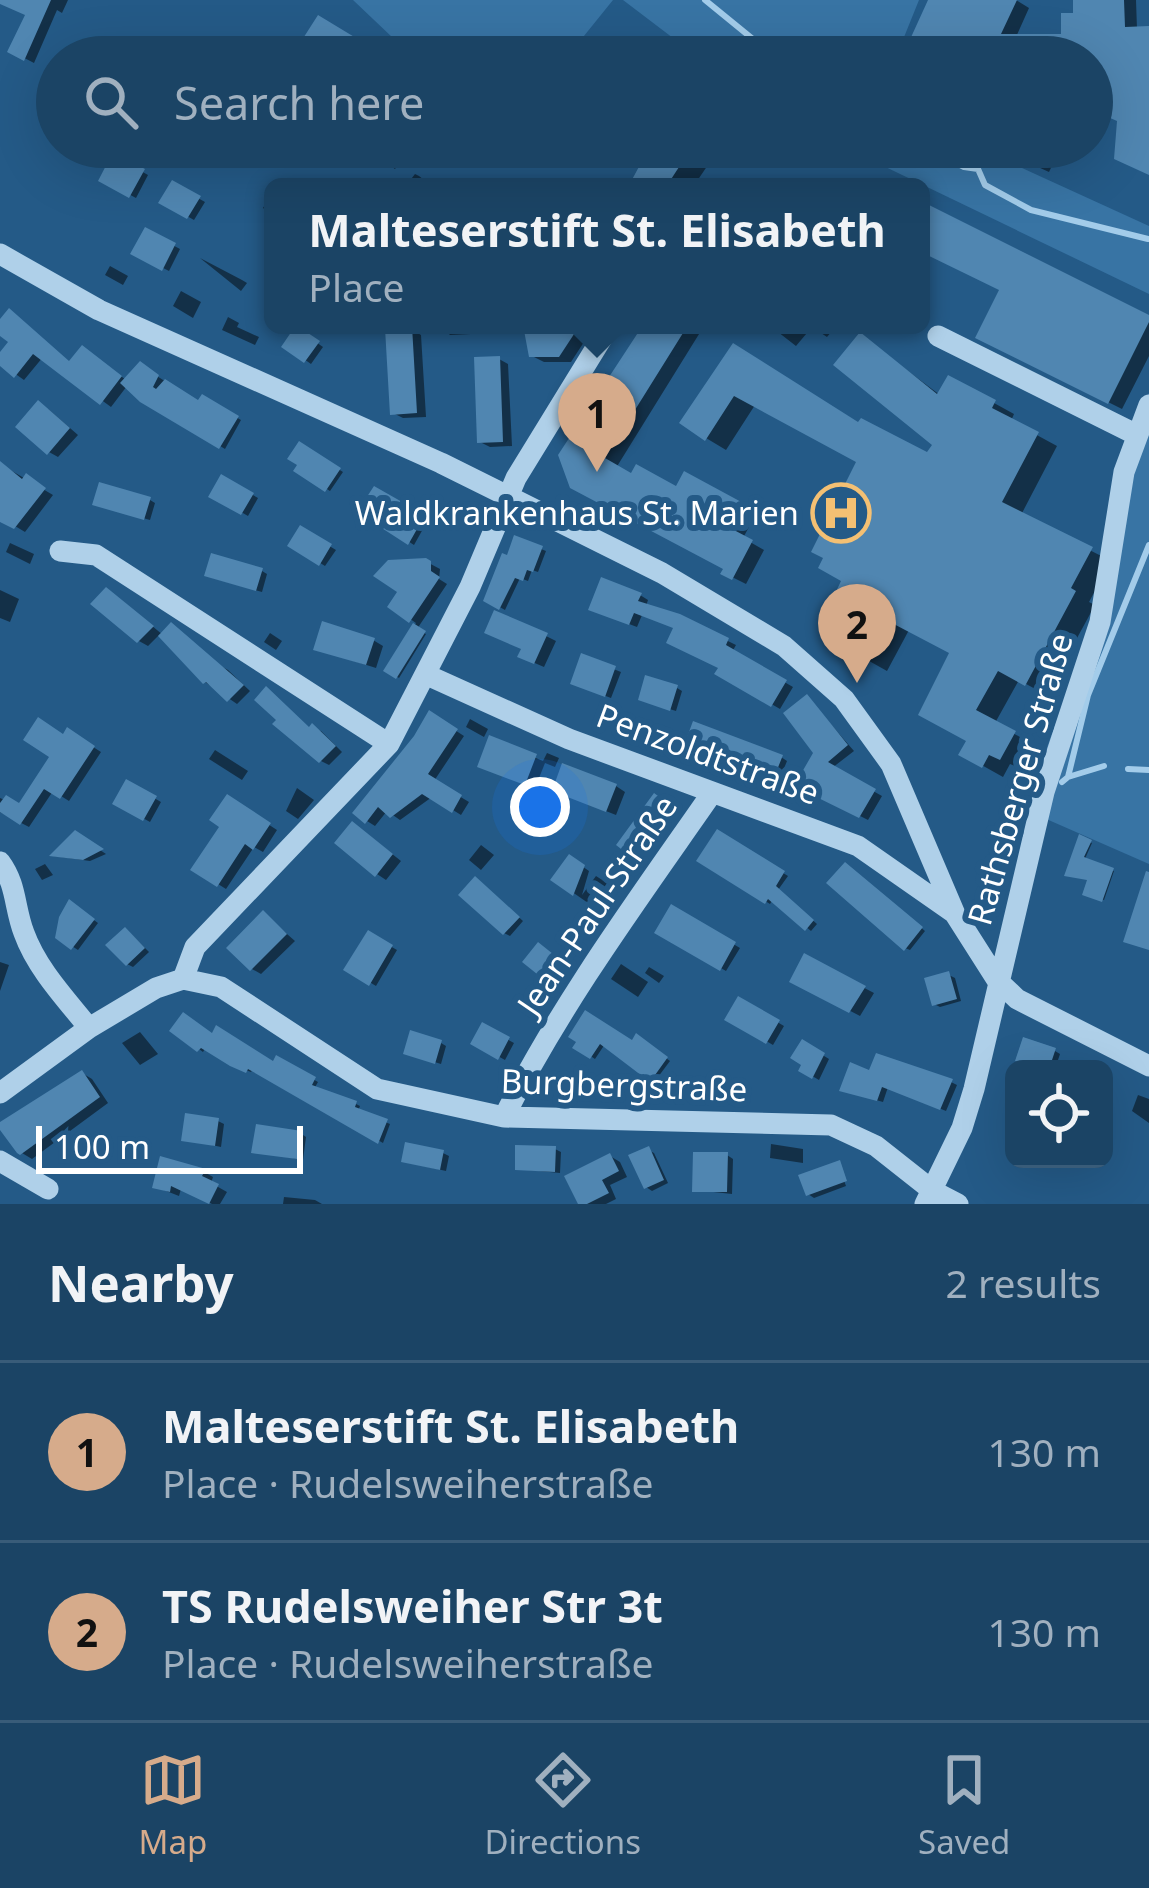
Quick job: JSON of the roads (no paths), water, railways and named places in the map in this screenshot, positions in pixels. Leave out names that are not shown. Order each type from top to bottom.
[{"type":"street","points":[[0,254],[99,310],[508,496],[725,609],[784,646],[844,699],[891,764],[956,914],[997,980],[1017,998],[1149,1066]]},
{"type":"street","points":[[0,1094],[89,1028],[156,988],[183,979],[195,947],[389,744],[470,587],[508,496],[604,334]]},
{"type":"street","points":[[938,336],[1136,434]]},
{"type":"street","name":"Rathsberger Straße","points":[[929,1197],[962,1129],[1051,766],[1100,622],[1117,507],[1136,434],[1149,405]]},
{"type":"street","points":[[60,551],[96,555],[389,744]]},
{"type":"street","name":"Penzoldtstraße","points":[[427,675],[569,739],[857,846],[956,914]]},
{"type":"street","name":"Jean-Paul-Straße","points":[[504,1117],[596,960],[712,793]]},
{"type":"street","points":[[0,862],[14,881],[24,933],[47,976],[89,1028]]},
{"type":"street","name":"Burgbergstraße","points":[[183,979],[221,987],[377,1089],[504,1117],[831,1125],[876,1146],[929,1197],[958,1204]]},
{"type":"street","points":[[0,1161],[48,1189]]},
{"type":"waterway","points":[[705,0],[749,36]]},
{"type":"waterway","points":[[971,168],[978,169],[985,185],[1031,210],[1148,239]]},
{"type":"waterway","points":[[1062,782],[1068,777],[1088,695],[1149,545]]},
{"type":"waterway","points":[[1068,777],[1104,766]]},
{"type":"waterway","points":[[1128,769],[1149,770]]},
{"type":"place","name":"Malteserstift St. Elisabeth","points":[[597,472]]},
{"type":"place","name":"Waldkrankenhaus St. Marien","points":[[841,513]]},
{"type":"place","name":"TS Rudelsweiher Str 3t","points":[[857,683]]}]
